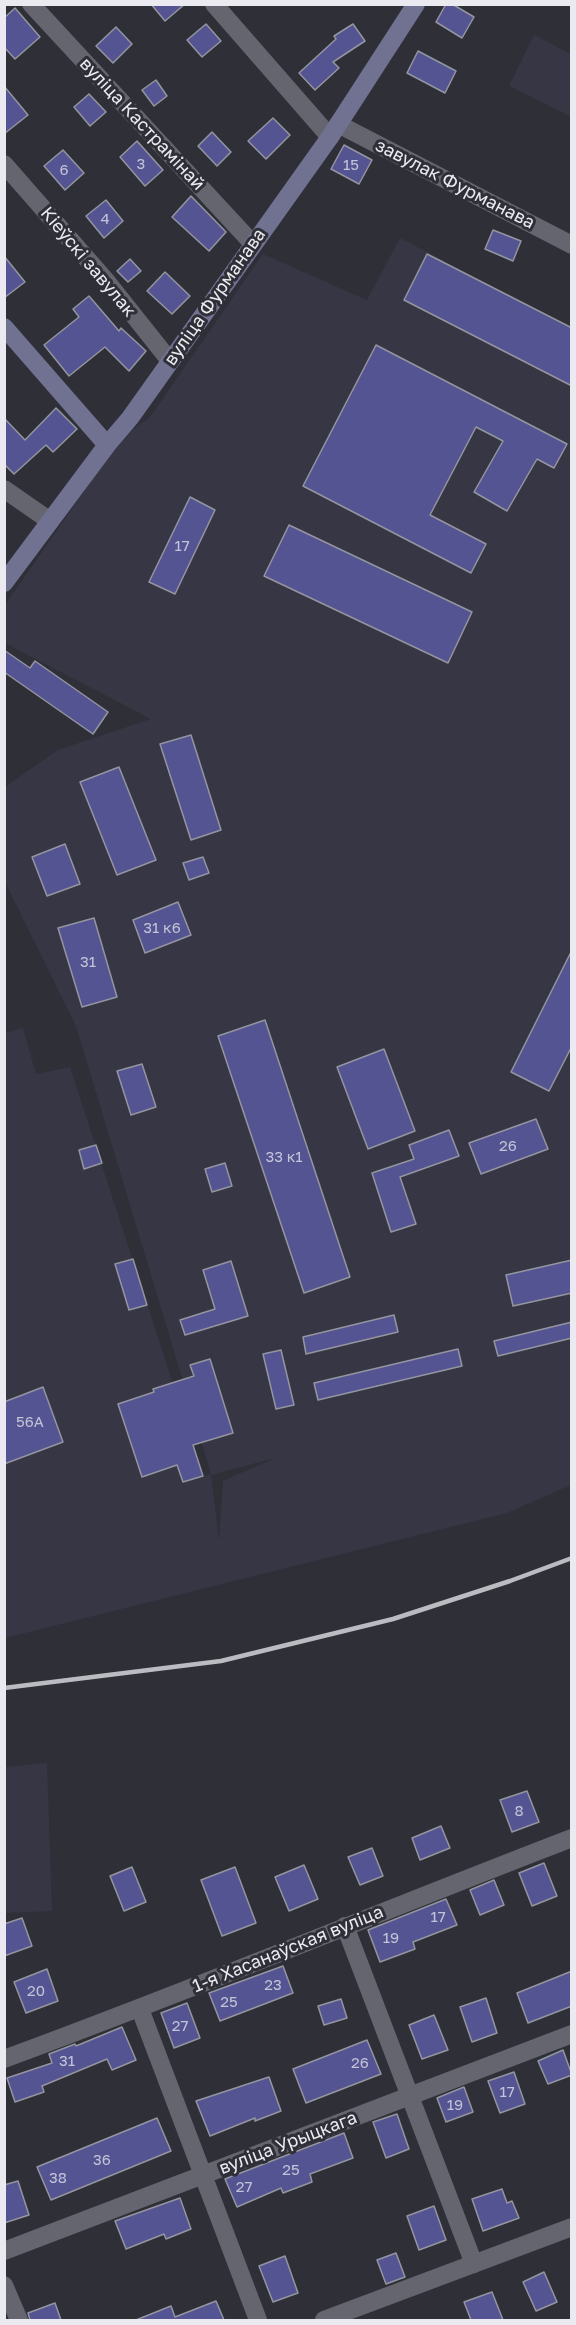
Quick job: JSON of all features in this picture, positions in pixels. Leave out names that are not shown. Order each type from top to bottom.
[{"type":"street","name":"вуліца Кастрамінай","points":[[31,4],[253,244]]},
{"type":"street","points":[[214,4],[334,130]]},
{"type":"street","name":"вуліца Фурманава","points":[[4,583],[171,361],[334,130],[416,4]]},
{"type":"street","name":"завулак Фурманава","points":[[334,130],[572,244]]},
{"type":"street","name":"Кіеўскі завулак","points":[[4,164],[108,283],[171,361]]},
{"type":"street","points":[[4,327],[107,445]]},
{"type":"street","points":[[4,489],[50,521]]},
{"type":"street","name":"1-я Хасанаўская вуліца","points":[[4,2059],[140,2009],[345,1926],[570,1841]]},
{"type":"street","points":[[345,1926],[474,2264]]},
{"type":"street","points":[[140,2009],[258,2320]]},
{"type":"street","name":"вуліца Урыцкага","points":[[4,2251],[572,2034]]},
{"type":"street","points":[[324,2320],[572,2227]]},
{"type":"street","points":[[4,2285],[19,2320]]},
{"type":"shaded area","points":[[534,35],[571,54],[571,117],[509,86]]},
{"type":"shaded area","points":[[400,238],[571,327],[571,1485],[507,1513],[5,1638],[5,1033],[23,1028],[36,1074],[70,1067],[203,1476],[211,1474],[76,1026],[5,882],[5,787],[58,750],[151,719],[5,643],[5,605],[121,438],[150,417],[263,254],[367,300]],"holes":[[[275,1458],[223,1481],[219,1540],[211,1475]]]},
{"type":"shaded area","points":[[47,1763],[52,1911],[5,1913],[5,1767]]},
{"type":"building","points":[[151,4],[185,4],[165,21]]},
{"type":"building","points":[[446,4],[452,4],[474,17],[462,38],[436,22]]},
{"type":"building","points":[[15,8],[40,37],[15,59],[4,47],[4,18]]},
{"type":"building","points":[[206,24],[221,41],[202,57],[187,40]]},
{"type":"building","points":[[353,24],[365,41],[333,62],[339,68],[315,90],[299,73],[336,39],[334,36]]},
{"type":"building","points":[[116,27],[132,44],[113,63],[96,46]]},
{"type":"building","points":[[418,51],[456,71],[445,93],[407,73]]},
{"type":"building","points":[[156,80],[167,96],[154,106],[142,90]]},
{"type":"building","points":[[4,86],[28,115],[4,134]]},
{"type":"building","points":[[89,94],[106,112],[90,126],[74,107]]},
{"type":"building","points":[[273,118],[290,135],[266,159],[248,141]]},
{"type":"building","points":[[212,132],[231,152],[217,166],[198,146]]},
{"type":"building","points":[[137,141],[163,170],[145,186],[120,157]]},
{"type":"building","points":[[344,145],[372,160],[359,184],[331,169]]},
{"type":"building","points":[[63,150],[84,173],[65,190],[44,166]]},
{"type":"building","points":[[191,196],[226,232],[209,251],[172,217]]},
{"type":"building","points":[[106,200],[123,221],[104,238],[86,216]]},
{"type":"building","points":[[493,230],[521,241],[513,261],[485,249]]},
{"type":"building","points":[[427,254],[572,328],[572,386],[404,300]]},
{"type":"building","points":[[4,256],[25,282],[4,298]]},
{"type":"building","points":[[130,259],[141,271],[128,282],[117,271]]},
{"type":"building","points":[[165,272],[190,296],[172,314],[147,291]]},
{"type":"building","points":[[89,296],[119,331],[121,328],[146,351],[129,371],[105,347],[69,376],[44,345],[79,317],[73,309]]},
{"type":"building","points":[[376,345],[567,444],[554,468],[537,459],[507,511],[474,492],[503,441],[476,427],[430,515],[486,544],[471,573],[303,486]]},
{"type":"building","points":[[56,408],[77,429],[53,452],[46,445],[14,474],[4,464],[4,418],[25,440]]},
{"type":"building","points":[[190,497],[215,510],[175,594],[149,582]]},
{"type":"building","points":[[289,525],[472,612],[448,663],[264,576]]},
{"type":"building","points":[[4,650],[30,668],[35,661],[108,712],[93,734],[4,672]]},
{"type":"building","points":[[191,735],[221,830],[191,840],[160,744]]},
{"type":"building","points":[[119,767],[156,860],[117,875],[80,782]]},
{"type":"building","points":[[65,844],[80,884],[47,896],[32,857]]},
{"type":"building","points":[[203,857],[209,873],[189,880],[183,863]]},
{"type":"building","points":[[178,902],[191,935],[145,953],[133,920]]},
{"type":"building","points":[[94,918],[117,997],[82,1007],[58,928]]},
{"type":"building","points":[[572,950],[572,1046],[549,1091],[511,1072]]},
{"type":"building","points":[[265,1020],[350,1277],[304,1293],[218,1036]]},
{"type":"building","points":[[384,1049],[415,1131],[368,1149],[337,1067]]},
{"type":"building","points":[[142,1064],[156,1107],[131,1115],[117,1071]]},
{"type":"building","points":[[536,1119],[548,1149],[481,1174],[469,1143]]},
{"type":"building","points":[[449,1130],[459,1156],[400,1177],[416,1224],[391,1232],[372,1173],[414,1159],[409,1145]]},
{"type":"building","points":[[96,1145],[102,1163],[84,1169],[79,1150]]},
{"type":"building","points":[[225,1163],[232,1186],[212,1192],[205,1169]]},
{"type":"building","points":[[133,1259],[147,1305],[129,1310],[115,1264]]},
{"type":"building","points":[[572,1260],[572,1293],[513,1306],[506,1275]]},
{"type":"building","points":[[231,1261],[248,1316],[185,1335],[180,1320],[215,1309],[203,1270]]},
{"type":"building","points":[[394,1315],[398,1332],[306,1354],[303,1337]]},
{"type":"building","points":[[572,1322],[572,1338],[498,1356],[494,1341]]},
{"type":"building","points":[[458,1349],[462,1366],[318,1400],[314,1383]]},
{"type":"building","points":[[281,1350],[294,1405],[276,1409],[263,1354]]},
{"type":"building","points":[[210,1359],[233,1433],[193,1445],[203,1476],[183,1482],[177,1465],[142,1477],[118,1404],[154,1392],[153,1389],[194,1376],[190,1365]]},
{"type":"building","points":[[43,1387],[63,1442],[4,1464],[4,1402]]},
{"type":"building","points":[[527,1791],[539,1822],[512,1832],[500,1800]]},
{"type":"building","points":[[441,1826],[450,1848],[420,1860],[412,1838]]},
{"type":"building","points":[[372,1848],[383,1876],[360,1885],[348,1857]]},
{"type":"building","points":[[544,1863],[557,1896],[532,1906],[519,1873]]},
{"type":"building","points":[[304,1865],[318,1899],[289,1911],[275,1877]]},
{"type":"building","points":[[132,1867],[146,1902],[124,1911],[110,1876]]},
{"type":"building","points":[[235,1867],[256,1923],[222,1936],[201,1880]]},
{"type":"building","points":[[494,1880],[504,1905],[480,1915],[470,1890]]},
{"type":"building","points":[[446,1899],[457,1925],[413,1942],[415,1949],[380,1962],[368,1930]]},
{"type":"building","points":[[22,1918],[32,1946],[4,1956],[4,1924]]},
{"type":"building","points":[[283,1966],[293,1993],[220,2021],[209,1993]]},
{"type":"building","points":[[47,1969],[58,2001],[26,2013],[14,1982]]},
{"type":"building","points":[[572,1971],[572,2006],[528,2023],[517,1993]]},
{"type":"building","points":[[486,1998],[497,2033],[472,2042],[460,2007]]},
{"type":"building","points":[[341,1999],[347,2018],[324,2025],[318,2006]]},
{"type":"building","points":[[187,2003],[200,2038],[174,2048],[161,2013]]},
{"type":"building","points":[[434,2015],[448,2050],[422,2059],[409,2025]]},
{"type":"building","points":[[122,2027],[136,2060],[112,2070],[107,2059],[42,2086],[44,2092],[15,2102],[7,2078],[52,2063],[49,2054],[75,2044],[76,2046]]},
{"type":"building","points":[[367,2040],[381,2074],[306,2103],[293,2069]]},
{"type":"building","points":[[563,2050],[572,2075],[548,2084],[538,2061]]},
{"type":"building","points":[[514,2072],[525,2104],[500,2113],[488,2081]]},
{"type":"building","points":[[269,2077],[281,2111],[255,2121],[255,2118],[210,2136],[196,2101]]},
{"type":"building","points":[[464,2087],[473,2112],[446,2122],[437,2098]]},
{"type":"building","points":[[397,2114],[409,2149],[386,2158],[373,2122]]},
{"type":"building","points":[[157,2118],[171,2151],[51,2200],[37,2167]]},
{"type":"building","points":[[344,2133],[353,2158],[310,2174],[312,2182],[283,2193],[281,2188],[237,2207],[225,2179]]},
{"type":"building","points":[[18,2181],[29,2215],[4,2223],[4,2185]]},
{"type":"building","points":[[502,2189],[507,2203],[512,2201],[519,2218],[483,2231],[472,2199]]},
{"type":"building","points":[[180,2198],[191,2229],[166,2239],[164,2234],[126,2249],[115,2221]]},
{"type":"building","points":[[434,2206],[446,2240],[419,2250],[407,2216]]},
{"type":"building","points":[[396,2253],[405,2277],[386,2284],[377,2260]]},
{"type":"building","points":[[285,2256],[298,2293],[273,2302],[259,2266]]},
{"type":"building","points":[[544,2272],[557,2302],[536,2311],[523,2282]]},
{"type":"building","points":[[492,2292],[503,2320],[471,2320],[464,2302]]},
{"type":"building","points":[[216,2301],[224,2320],[136,2320],[171,2306],[175,2317]]},
{"type":"building","points":[[55,2303],[61,2320],[30,2320],[28,2313]]},
{"type":"railway","points":[[4,1688],[221,1661],[393,1619],[572,1558]]}]
